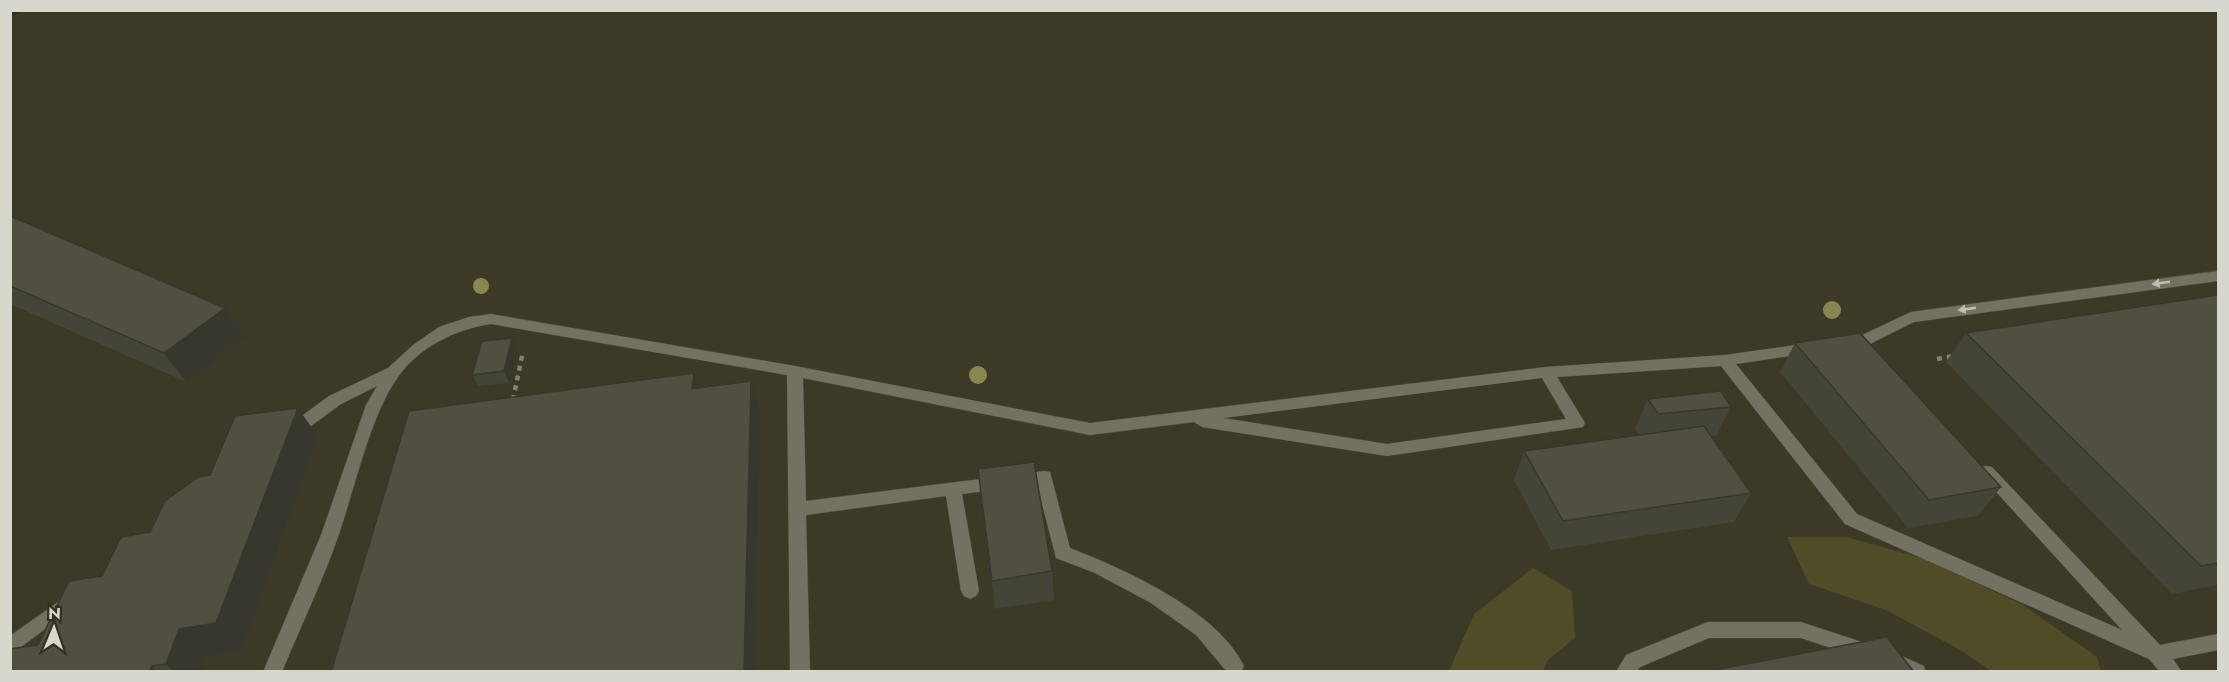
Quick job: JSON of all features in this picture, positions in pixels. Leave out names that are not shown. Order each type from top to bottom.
[{"type":"lane","points":[[290,433],[335,400],[393,372],[418,349],[444,331],[469,322],[490,319],[795,372],[1090,429],[1185,419],[1546,372],[1725,360],[1867,346],[1911,317],[2218,276]]},
{"type":"lane","points":[[1725,360],[1851,519],[2157,654],[2218,642]]},
{"type":"lane","points":[[272,672],[330,535],[374,405],[393,372]]},
{"type":"lane","points":[[795,372],[800,672]]},
{"type":"lane","points":[[1185,419],[1387,450],[1577,423],[1546,372]]},
{"type":"lane","points":[[1978,463],[2173,672]]},
{"type":"lane","points":[[797,509],[1044,477],[1062,553],[1101,568],[1157,598],[1203,629],[1234,666]]},
{"type":"lane","points":[[953,489],[970,591]]},
{"type":"lane","points":[[10,647],[86,589]]},
{"type":"lane","points":[[1625,672],[1633,661],[1708,630],[1801,630],[1904,663],[1917,672]]},
{"type":"path","points":[[513,402],[528,324]]},
{"type":"path","points":[[1937,359],[1960,355]]},
{"type":"shaded area","points":[[23,11],[2218,11],[2218,671],[11,672],[10,17]]},
{"type":"shaded area","points":[[1787,537],[1847,537],[1925,559],[2023,605],[2097,657],[2101,671],[1991,671],[1962,651],[1886,610],[1809,584]]},
{"type":"shaded area","points":[[1533,568],[1572,591],[1575,638],[1548,660],[1543,671],[1449,671],[1474,614]]},
{"type":"building","points":[[10,216],[225,308],[164,353],[10,286]]},
{"type":"building","points":[[2218,295],[2218,563],[2201,566],[1966,333]]},
{"type":"building","points":[[1860,333],[2001,487],[1929,500],[1795,343]]},
{"type":"building","points":[[512,338],[504,371],[472,375],[482,341]]},
{"type":"building","points":[[694,373],[692,389],[751,381],[744,672],[331,672],[409,411]]},
{"type":"building","points":[[1721,391],[1731,407],[1658,414],[1648,399]]},
{"type":"building","points":[[298,408],[216,623],[179,629],[166,664],[152,666],[149,672],[10,672],[10,649],[38,645],[69,581],[102,576],[121,537],[150,532],[165,501],[198,477],[210,475],[235,416]]},
{"type":"building","points":[[1704,426],[1751,493],[1563,521],[1524,451]]},
{"type":"building","points":[[1034,462],[1052,571],[992,581],[978,469]]},
{"type":"building","points":[[1887,637],[1914,672],[1705,672]]}]
